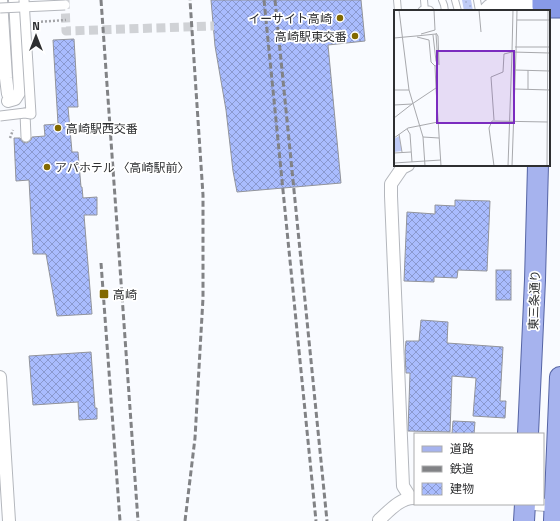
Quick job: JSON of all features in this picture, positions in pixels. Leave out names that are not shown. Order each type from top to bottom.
[{"type":"main road","name":"東三条通り","points":[[528,433],[535,280],[538,166]]},
{"type":"main road","points":[[556,511],[560,377]]},
{"type":"main road","points":[[524,521],[525,505]]},
{"type":"street","points":[[1,0],[6,78],[4,98],[15,99],[20,91],[21,2]]},
{"type":"street","points":[[0,116],[25,113],[31,114],[21,2]]},
{"type":"street","points":[[0,8],[21,2],[65,5]]},
{"type":"street","points":[[487,10],[490,7],[499,4],[547,6]]},
{"type":"street","points":[[25,113],[26,137]]},
{"type":"street","points":[[379,521],[398,503],[413,498],[403,486],[391,196],[391,184],[402,168],[406,166]]},
{"type":"street","points":[[0,377],[6,518]]},
{"type":"street","points":[[537,505],[556,511]]},
{"type":"lane","points":[[397,0],[398,10]]},
{"type":"lane","points":[[442,0],[444,10]]},
{"type":"lane","points":[[455,0],[458,10]]},
{"type":"lane","points":[[477,0],[479,10]]},
{"type":"path","points":[[48,21],[66,20]]},
{"type":"shaded area","points":[[462,0],[471,0],[473,10],[464,10]]},
{"type":"building","points":[[211,0],[361,0],[365,41],[328,45],[341,183],[237,192],[226,110],[215,46]]},
{"type":"building","points":[[74,39],[78,107],[68,107],[72,152],[78,152],[83,198],[97,197],[97,215],[84,215],[92,314],[57,316],[46,254],[33,254],[29,180],[16,181],[14,138],[20,138],[23,142],[27,143],[32,137],[45,136],[44,125],[58,124],[53,40]]},
{"type":"building","points":[[455,200],[490,201],[487,271],[458,270],[457,278],[434,277],[434,282],[404,281],[407,212],[435,214],[435,205],[455,206]]},
{"type":"building","points":[[496,270],[511,270],[511,300],[496,300]]},
{"type":"building","points":[[421,320],[448,322],[447,343],[503,347],[500,401],[506,401],[505,418],[473,416],[476,378],[452,376],[450,432],[408,431],[410,373],[406,373],[406,341],[419,341]]},
{"type":"building","points":[[91,352],[97,419],[79,420],[78,402],[33,405],[29,356]]},
{"type":"building","points":[[453,421],[475,422],[474,433],[452,433]]},
{"type":"tunnel","points":[[65,0],[66,31],[214,26]]},
{"type":"railway","points":[[101,0],[138,521]]},
{"type":"railway","points":[[185,521],[195,438],[203,298],[203,195],[190,0]]},
{"type":"railway","points":[[264,0],[316,521]]},
{"type":"railway","points":[[275,0],[327,521]]},
{"type":"railway","points":[[101,263],[120,521]]},
{"type":"place","name":"イーサイト高崎","points":[[340,18]]},
{"type":"place","name":"高崎駅東交番","points":[[355,36]]},
{"type":"place","name":"高崎駅西交番","points":[[58,128]]},
{"type":"place","name":"アパホテル 〈高崎駅前〉","points":[[47,167]]},
{"type":"place","name":"高崎","points":[[104,294]]}]
